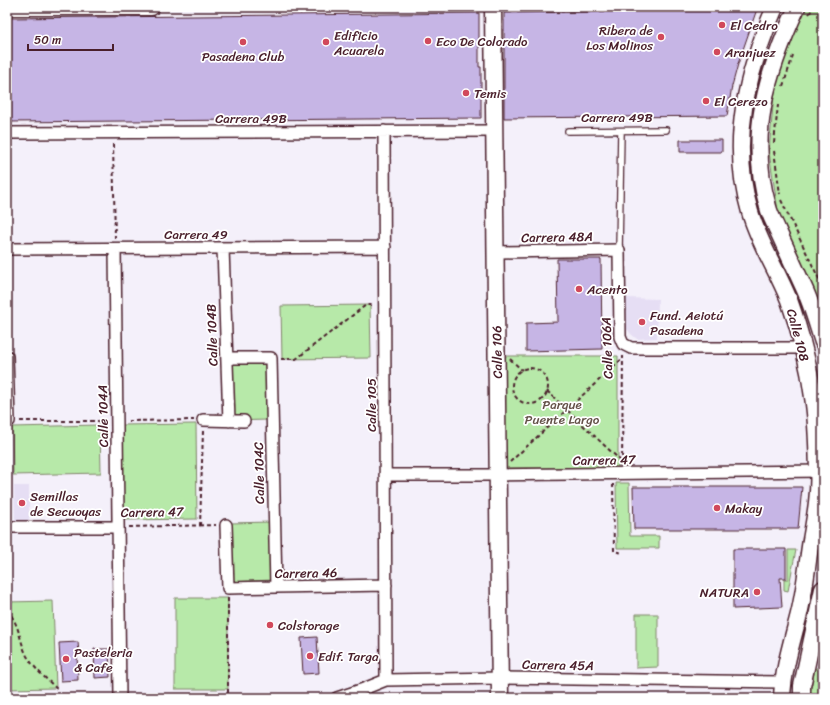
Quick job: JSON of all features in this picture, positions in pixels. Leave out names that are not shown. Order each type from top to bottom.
[{"type":"street","points":[[7,7],[151,7]]},
{"type":"street","name":"Calle 106","points":[[493,7],[496,252],[503,470],[500,698]]},
{"type":"street","name":"Calle 108","points":[[776,7],[753,66],[743,107],[740,129],[741,156],[750,212],[765,253],[788,300],[803,348],[814,398],[821,471],[802,601],[782,682],[782,698]]},
{"type":"street","name":"Calle 108","points":[[803,11],[789,24],[765,92],[760,123],[760,164],[768,209],[805,290],[823,342]]},
{"type":"street","name":"Calle 105","points":[[384,131],[386,680]]},
{"type":"street","name":"Carrera 49B","points":[[7,133],[494,131]]},
{"type":"street","name":"Carrera 49","points":[[7,249],[385,247]]},
{"type":"street","name":"Calle 104B","points":[[223,248],[229,421]]},
{"type":"street","name":"Calle 104A","points":[[115,249],[120,698]]},
{"type":"street","name":"Carrera 48A","points":[[496,252],[619,250]]},
{"type":"street","name":"Calle 106A","points":[[619,250],[620,337],[622,344]]},
{"type":"street","points":[[622,344],[631,348],[803,348]]},
{"type":"street","points":[[7,356],[8,421]]},
{"type":"street","points":[[227,358],[271,358]]},
{"type":"street","name":"Calle 104C","points":[[271,358],[276,587]]},
{"type":"street","points":[[203,420],[244,422]]},
{"type":"street","name":"Carrera 47","points":[[385,475],[503,470],[622,474],[821,471]]},
{"type":"street","points":[[226,525],[228,588]]},
{"type":"street","name":"Carrera 47","points":[[7,527],[118,527]]},
{"type":"street","name":"Carrera 46","points":[[228,588],[386,585]]},
{"type":"street","points":[[802,698],[802,686],[823,589]]},
{"type":"street","name":"Carrera 45A","points":[[337,698],[362,694],[386,680],[500,678],[782,682]]},
{"type":"lane","name":"Carrera 49B","points":[[568,131],[666,130]]},
{"type":"lane","name":"Calle 106A","points":[[619,250],[621,131]]},
{"type":"path","points":[[803,11],[814,7]]},
{"type":"path","points":[[781,91],[795,50]]},
{"type":"path","points":[[778,105],[774,149],[781,199],[821,283],[823,292]]},
{"type":"path","points":[[113,133],[115,249]]},
{"type":"path","points":[[271,358],[296,359],[366,305],[385,304]]},
{"type":"path","name":"Calle 106A","points":[[622,344],[622,474]]},
{"type":"path","points":[[508,357],[522,370]]},
{"type":"path","points":[[503,470],[623,358]]},
{"type":"path","points":[[530,368],[541,372],[547,382],[547,391],[543,398],[533,403],[522,402],[517,398],[512,388],[513,382],[515,376],[522,370],[530,368]]},
{"type":"path","points":[[547,391],[622,462]]},
{"type":"path","points":[[200,526],[203,420]]},
{"type":"path","points":[[622,474],[613,479],[614,551],[623,553]]},
{"type":"path","name":"Carrera 47","points":[[118,527],[226,525]]},
{"type":"path","points":[[228,588],[228,698]]},
{"type":"path","points":[[7,610],[17,623],[23,646],[29,660],[59,691]]},
{"type":"shaded area","name":"Fund. Aeiotú Pasadena","points":[[626,298],[658,299],[657,338],[637,339],[626,328]]},
{"type":"shaded area","name":"Semillas de Secuoyas","points":[[14,486],[29,486],[29,521],[15,521]]},
{"type":"green space","points":[[803,7],[823,7],[823,327],[780,224],[769,152],[775,82]]},
{"type":"green space","points":[[370,305],[371,358],[282,359],[281,306]]},
{"type":"green space","name":"Parque Puente Largo","points":[[505,356],[618,356],[618,468],[505,468]]},
{"type":"green space","points":[[265,361],[267,420],[230,421],[228,362]]},
{"type":"green space","points":[[196,424],[197,519],[122,520],[121,425]]},
{"type":"green space","points":[[100,425],[101,473],[13,475],[12,427]]},
{"type":"green space","points":[[616,483],[629,483],[630,536],[659,536],[659,548],[617,548]]},
{"type":"green space","points":[[270,522],[272,580],[233,582],[231,523]]},
{"type":"green space","points":[[788,550],[796,550],[788,591],[784,590],[784,579],[788,579]]},
{"type":"green space","points":[[175,598],[228,598],[228,689],[175,689]]},
{"type":"green space","points":[[53,601],[56,688],[7,689],[7,602]]},
{"type":"green space","points":[[636,614],[658,614],[658,667],[636,668]]},
{"type":"green space","points":[[823,664],[823,698],[809,698],[815,669]]},
{"type":"building","points":[[757,9],[738,64],[732,86],[727,116],[504,118],[504,13]]},
{"type":"building","points":[[479,13],[481,118],[7,122],[7,18]]},
{"type":"building","points":[[680,140],[722,140],[722,152],[680,152]]},
{"type":"building","name":"Acento","points":[[557,259],[601,259],[602,349],[526,351],[526,323],[558,322]]},
{"type":"building","name":"Makay","points":[[633,487],[802,487],[798,529],[634,529]]},
{"type":"building","name":"NATURA","points":[[733,549],[786,549],[786,578],[780,578],[782,607],[733,609]]},
{"type":"building","name":"Edif. Targa","points":[[317,637],[319,673],[303,674],[301,638]]},
{"type":"building","name":"Pasteleria & Cafe","points":[[78,642],[78,680],[61,681],[59,643]]},
{"type":"building","points":[[94,649],[109,649],[110,677],[95,678]]},
{"type":"place","name":"El Cedro","points":[[722,25]]},
{"type":"place","name":"Ribera de Los Molinos","points":[[661,37]]},
{"type":"place","name":"Eco De Colorado","points":[[428,41]]},
{"type":"place","name":"Pasadena Club","points":[[243,42]]},
{"type":"place","name":"Edificio Acuarela","points":[[326,42]]},
{"type":"place","name":"Aranjuez","points":[[717,52]]},
{"type":"place","name":"Temis","points":[[466,93]]},
{"type":"place","name":"El Cerezo","points":[[706,101]]},
{"type":"place","name":"Acento","points":[[579,289]]},
{"type":"place","name":"Fund. Aeiotú Pasadena","points":[[642,322]]},
{"type":"place","name":"Semillas de Secuoyas","points":[[22,503]]},
{"type":"place","name":"Makay","points":[[717,508]]},
{"type":"place","name":"NATURA","points":[[757,592]]},
{"type":"place","name":"Colstorage","points":[[270,625]]},
{"type":"place","name":"Edif. Targa","points":[[310,656]]},
{"type":"place","name":"Pasteleria & Cafe","points":[[66,659]]}]
